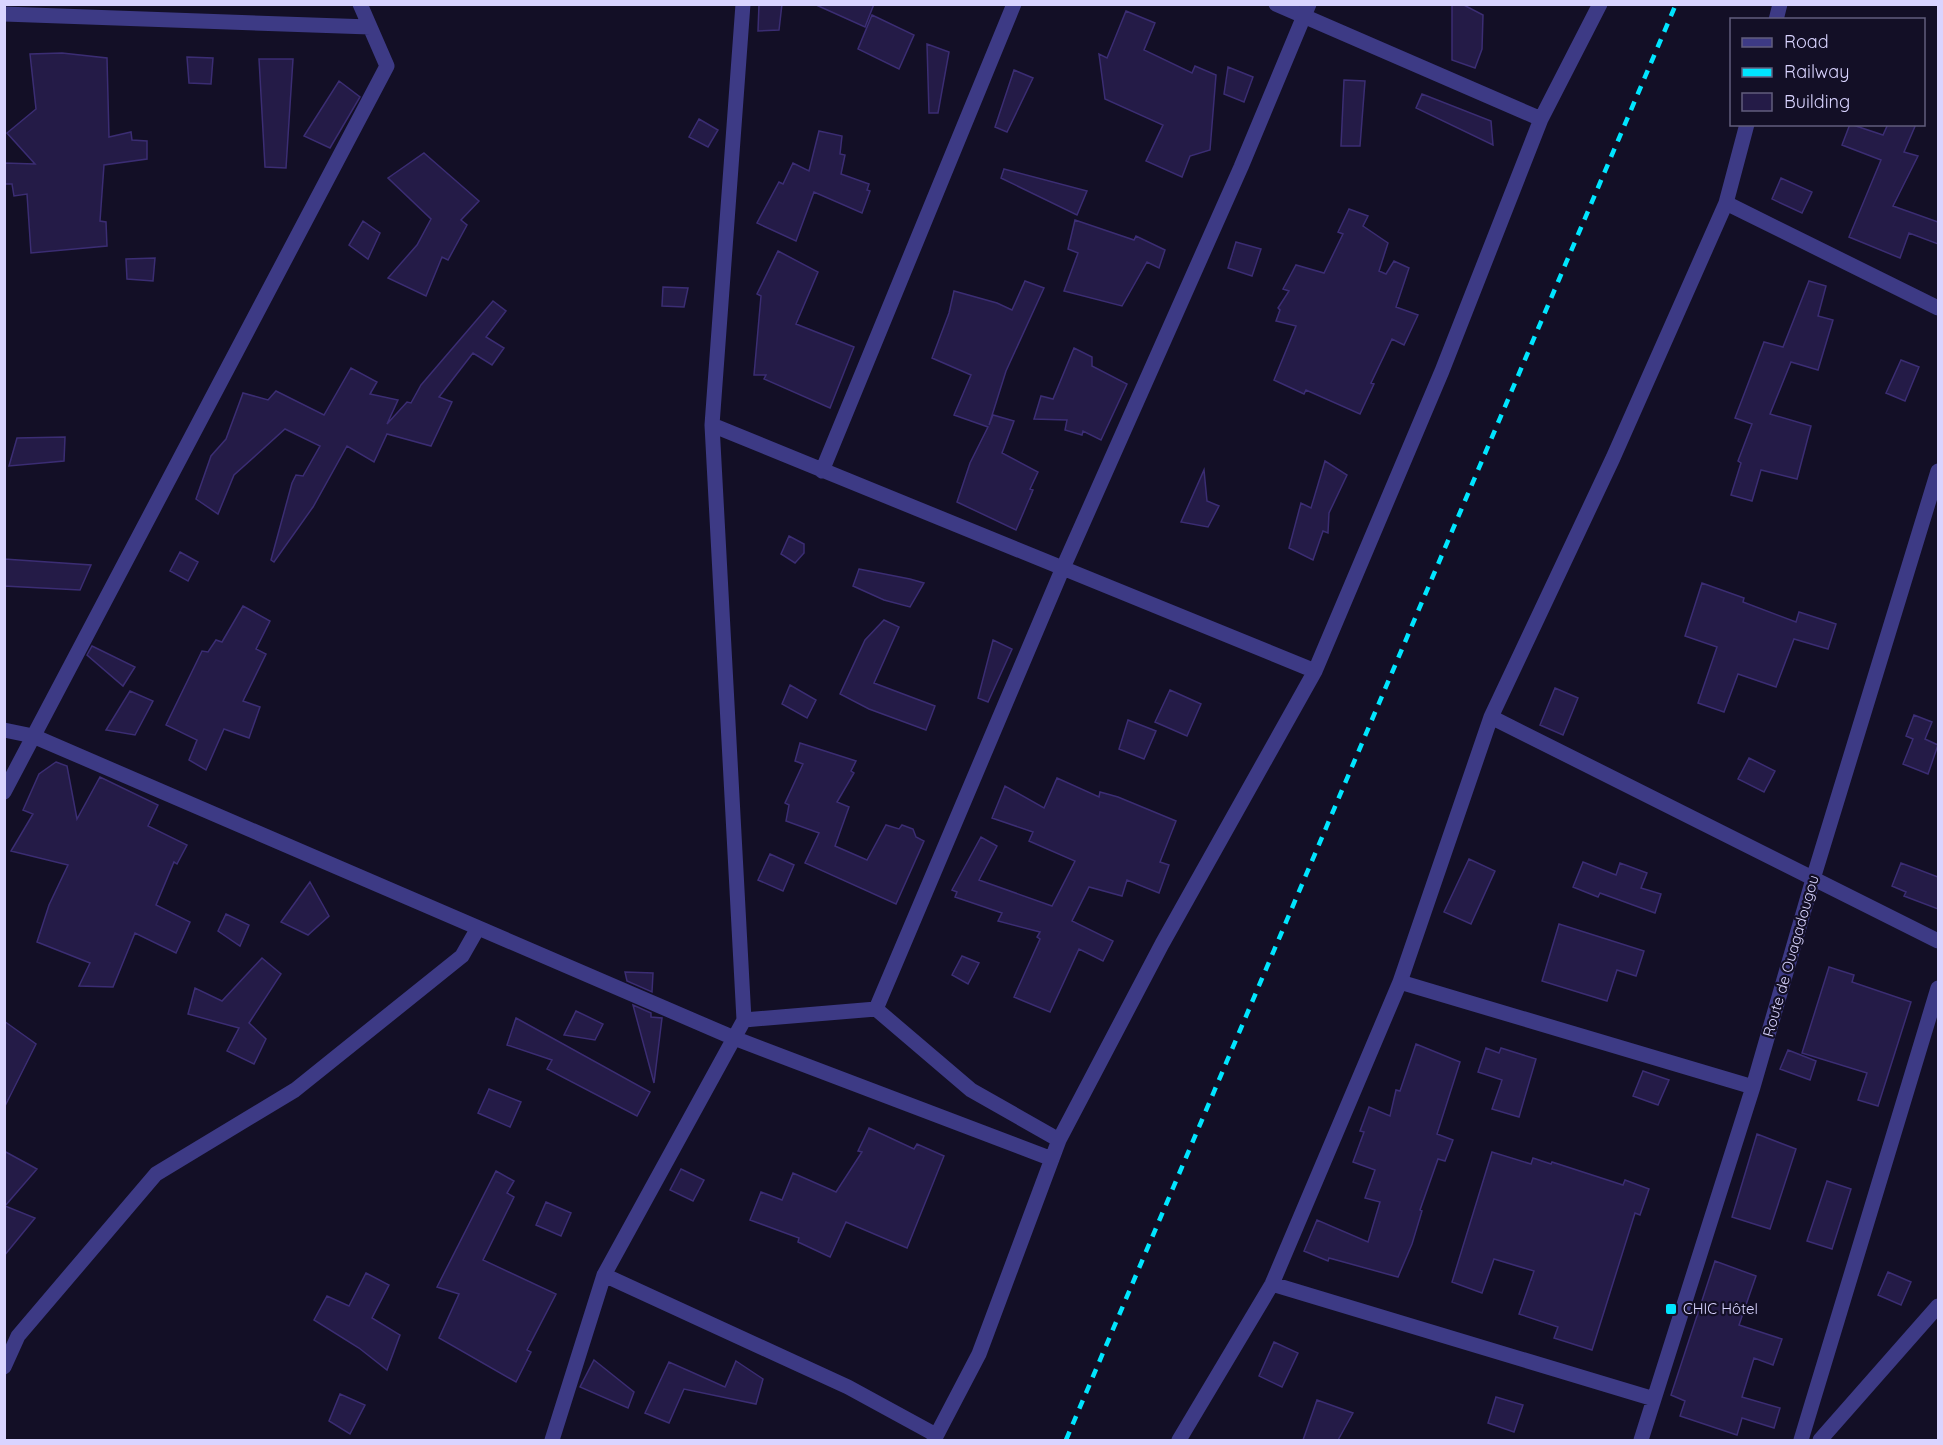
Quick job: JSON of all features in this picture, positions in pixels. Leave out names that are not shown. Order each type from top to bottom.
[{"type":"street","points":[[4,792],[387,66],[360,4]]},
{"type":"street","points":[[552,1440],[604,1275],[744,1020],[712,425],[742,4]]},
{"type":"street","points":[[822,471],[1014,4]]},
{"type":"street","points":[[1276,4],[1307,10],[1541,119]]},
{"type":"street","points":[[604,1275],[848,1387],[935,1438],[979,1354],[1059,1140],[1162,944],[1315,671],[1442,371],[1541,119],[1600,4]]},
{"type":"street","points":[[876,1010],[1062,570],[1236,178],[1307,10]]},
{"type":"street","points":[[4,14],[163,12],[370,27]]},
{"type":"street","points":[[1179,1440],[1272,1284],[1400,982],[1491,717],[1613,458],[1726,203],[1747,126]]},
{"type":"street","points":[[1726,203],[1938,308]]},
{"type":"street","points":[[712,425],[1062,570],[1315,671]]},
{"type":"street","name":"Route de Ouagadougou","points":[[1641,1440],[1753,1087],[1813,879],[1938,471]]},
{"type":"street","points":[[1491,717],[1938,941]]},
{"type":"street","points":[[4,730],[33,736],[734,1038],[1052,1159]]},
{"type":"street","points":[[4,1367],[18,1336],[156,1174],[295,1090],[462,956],[478,928]]},
{"type":"street","points":[[1400,982],[1753,1087]]},
{"type":"street","points":[[1801,1440],[1938,988]]},
{"type":"street","points":[[744,1020],[876,1010],[971,1090],[1059,1140]]},
{"type":"street","points":[[1272,1284],[1654,1399]]},
{"type":"street","points":[[1820,1440],[1938,1305]]},
{"type":"building","points":[[759,4],[782,4],[779,30],[758,31]]},
{"type":"building","points":[[814,4],[874,4],[865,27]]},
{"type":"building","points":[[1452,4],[1462,4],[1483,15],[1482,49],[1475,68],[1452,60]]},
{"type":"building","points":[[1126,11],[1155,23],[1144,50],[1192,73],[1195,66],[1216,75],[1210,150],[1190,156],[1182,177],[1146,161],[1163,125],[1105,99],[1099,54],[1107,58]]},
{"type":"building","points":[[872,15],[914,35],[899,69],[858,49]]},
{"type":"building","points":[[927,44],[949,52],[938,113],[929,113]]},
{"type":"building","points":[[62,53],[107,58],[109,137],[131,132],[132,140],[147,141],[147,159],[104,165],[100,221],[106,222],[107,246],[31,253],[27,194],[14,196],[12,184],[4,184],[4,163],[35,164],[7,133],[36,109],[30,54]]},
{"type":"building","points":[[187,57],[213,58],[211,84],[189,83]]},
{"type":"building","points":[[259,59],[293,59],[286,168],[265,167]]},
{"type":"building","points":[[1228,67],[1253,77],[1244,102],[1224,94]]},
{"type":"building","points":[[1014,70],[1033,78],[1007,132],[995,127]]},
{"type":"building","points":[[1344,80],[1365,81],[1360,146],[1341,146]]},
{"type":"building","points":[[339,81],[360,97],[330,148],[304,136]]},
{"type":"building","points":[[1422,94],[1491,121],[1493,145],[1416,108]]},
{"type":"building","points":[[699,119],[718,130],[708,147],[689,137]]},
{"type":"building","points":[[1849,126],[1883,135],[1887,126],[1915,126],[1904,152],[1918,156],[1893,206],[1938,222],[1938,244],[1909,233],[1900,258],[1849,237],[1881,160],[1842,145]]},
{"type":"building","points":[[819,131],[842,136],[840,154],[845,155],[841,174],[869,184],[867,190],[870,191],[862,213],[814,192],[796,241],[757,223],[779,182],[783,184],[793,163],[809,171]]},
{"type":"building","points":[[424,153],[479,201],[461,220],[467,225],[448,260],[442,257],[426,296],[388,278],[417,245],[431,219],[388,178]]},
{"type":"building","points":[[1004,169],[1087,191],[1077,215],[1001,178]]},
{"type":"building","points":[[1781,178],[1812,192],[1802,213],[1772,199]]},
{"type":"building","points":[[1349,209],[1368,216],[1363,226],[1388,243],[1379,271],[1386,274],[1394,261],[1409,268],[1396,307],[1418,315],[1404,345],[1392,339],[1371,383],[1374,384],[1360,414],[1306,390],[1304,394],[1274,380],[1296,326],[1276,321],[1280,310],[1278,308],[1289,291],[1283,289],[1296,265],[1324,273],[1343,234],[1338,232]]},
{"type":"building","points":[[1075,220],[1134,240],[1136,236],[1165,250],[1159,268],[1147,262],[1122,306],[1064,291],[1078,253],[1068,249]]},
{"type":"building","points":[[363,221],[380,233],[368,259],[349,245]]},
{"type":"building","points":[[1236,242],[1261,249],[1252,276],[1228,268]]},
{"type":"building","points":[[778,251],[818,272],[796,324],[854,347],[830,408],[764,379],[766,375],[754,375],[761,296],[757,294]]},
{"type":"building","points":[[155,258],[153,281],[127,279],[126,259]]},
{"type":"building","points":[[1025,281],[1044,288],[1006,371],[989,425],[993,415],[1014,421],[1002,453],[1038,472],[1016,530],[957,502],[970,463],[988,427],[954,415],[971,375],[932,358],[949,313],[954,291],[997,303],[1012,310]]},
{"type":"building","points":[[1809,281],[1826,286],[1818,316],[1833,320],[1818,370],[1791,362],[1770,414],[1811,426],[1797,479],[1761,470],[1752,501],[1731,495],[1741,463],[1738,461],[1752,424],[1735,418],[1764,342],[1783,347]]},
{"type":"building","points":[[663,287],[688,288],[684,307],[662,306]]},
{"type":"building","points":[[493,301],[506,311],[486,337],[504,348],[492,365],[473,353],[439,397],[452,402],[431,446],[387,434],[374,462],[347,446],[313,507],[274,562],[271,560],[292,483],[296,475],[303,476],[320,446],[285,429],[234,475],[218,514],[196,499],[211,456],[226,439],[243,393],[268,400],[276,391],[324,415],[351,368],[377,382],[370,394],[398,400],[387,424],[407,402],[411,403],[421,385]]},
{"type":"building","points":[[1074,348],[1092,357],[1092,366],[1127,384],[1101,440],[1083,431],[1082,435],[1065,430],[1067,420],[1034,419],[1041,396],[1053,399]]},
{"type":"building","points":[[1901,360],[1919,367],[1905,401],[1886,393]]},
{"type":"building","points":[[65,437],[64,461],[9,466],[17,438]]},
{"type":"building","points":[[1325,461],[1347,475],[1329,513],[1328,533],[1323,531],[1313,560],[1289,548],[1301,503],[1311,508]]},
{"type":"building","points":[[1204,470],[1207,501],[1219,506],[1208,527],[1181,522]]},
{"type":"building","points":[[789,536],[804,544],[804,553],[795,563],[781,554]]},
{"type":"building","points":[[180,552],[198,562],[188,581],[170,571]]},
{"type":"building","points":[[4,559],[91,565],[80,590],[4,586]]},
{"type":"building","points":[[859,569],[924,583],[910,607],[884,600],[853,586]]},
{"type":"building","points":[[1702,583],[1744,598],[1743,602],[1796,622],[1799,612],[1836,624],[1828,649],[1794,639],[1776,687],[1738,674],[1724,712],[1698,703],[1717,647],[1685,636]]},
{"type":"building","points":[[243,606],[270,621],[256,649],[266,654],[243,701],[260,707],[249,738],[224,729],[206,770],[189,760],[197,740],[166,725],[202,651],[208,652],[216,640],[222,642]]},
{"type":"building","points":[[884,620],[899,627],[874,683],[935,706],[926,730],[869,709],[840,694],[865,640]]},
{"type":"building","points":[[993,640],[1012,649],[988,702],[978,698]]},
{"type":"building","points":[[92,646],[135,667],[123,686],[87,655]]},
{"type":"building","points":[[790,685],[816,700],[807,718],[782,704]]},
{"type":"building","points":[[1555,688],[1578,698],[1563,735],[1540,725]]},
{"type":"building","points":[[1170,690],[1201,704],[1187,736],[1155,722]]},
{"type":"building","points":[[130,691],[153,701],[135,735],[106,730]]},
{"type":"building","points":[[1914,715],[1932,722],[1925,739],[1938,745],[1928,774],[1903,764],[1913,739],[1906,736]]},
{"type":"building","points":[[1128,720],[1156,731],[1144,759],[1119,749]]},
{"type":"building","points":[[800,743],[856,761],[851,771],[854,773],[837,802],[849,807],[835,846],[867,860],[886,825],[899,829],[902,825],[913,829],[916,837],[924,841],[896,904],[805,863],[819,833],[786,821],[789,805],[785,803],[803,764],[795,761]]},
{"type":"building","points":[[1749,758],[1775,771],[1764,792],[1738,779]]},
{"type":"building","points":[[56,762],[67,766],[77,819],[100,777],[158,805],[148,826],[187,845],[177,864],[174,862],[156,905],[190,922],[176,953],[135,933],[113,987],[79,986],[90,963],[37,942],[49,905],[68,865],[11,851],[33,814],[23,810],[39,774]]},
{"type":"building","points":[[1057,778],[1099,797],[1100,792],[1118,797],[1176,821],[1160,862],[1169,865],[1159,893],[1127,880],[1122,896],[1089,887],[1072,921],[1113,941],[1103,961],[1079,949],[1050,1012],[1014,997],[1040,939],[1037,937],[1040,932],[998,921],[1002,913],[955,897],[957,892],[952,890],[981,837],[997,846],[979,880],[1052,906],[1075,861],[1029,841],[1033,832],[992,818],[1005,786],[1044,808]]},
{"type":"building","points":[[770,854],[794,865],[783,891],[758,880]]},
{"type":"building","points":[[1469,859],[1495,871],[1471,924],[1444,912]]},
{"type":"building","points":[[1583,862],[1616,875],[1620,863],[1647,873],[1641,888],[1661,894],[1655,913],[1600,893],[1598,897],[1573,887]]},
{"type":"building","points":[[1901,863],[1938,877],[1938,909],[1904,896],[1906,892],[1892,886]]},
{"type":"building","points":[[310,882],[329,916],[308,935],[281,922]]},
{"type":"building","points":[[226,914],[249,925],[240,946],[218,931]]},
{"type":"building","points":[[1559,924],[1644,951],[1636,976],[1617,970],[1607,1001],[1542,981]]},
{"type":"building","points":[[962,956],[979,963],[968,984],[952,975]]},
{"type":"building","points":[[262,958],[281,974],[249,1023],[266,1039],[254,1064],[227,1051],[239,1028],[188,1014],[195,988],[222,1001]]},
{"type":"building","points":[[1829,967],[1854,975],[1852,982],[1911,1002],[1878,1106],[1858,1100],[1867,1073],[1802,1053]]},
{"type":"building","points":[[625,972],[653,973],[652,992],[627,981]]},
{"type":"building","points":[[633,1005],[651,1013],[651,1017],[662,1018],[654,1083]]},
{"type":"building","points":[[576,1011],[603,1024],[595,1040],[564,1035]]},
{"type":"building","points":[[516,1018],[650,1092],[637,1116],[547,1069],[552,1060],[507,1045]]},
{"type":"building","points":[[4,1021],[36,1044],[4,1108]]},
{"type":"building","points":[[1416,1044],[1460,1062],[1437,1134],[1453,1140],[1445,1161],[1438,1159],[1420,1210],[1422,1211],[1412,1244],[1398,1277],[1329,1258],[1328,1261],[1304,1251],[1317,1220],[1368,1242],[1380,1202],[1365,1198],[1375,1170],[1353,1162],[1364,1132],[1360,1131],[1369,1107],[1390,1116],[1396,1090],[1400,1091]]},
{"type":"building","points":[[1486,1048],[1499,1053],[1501,1048],[1536,1059],[1519,1117],[1492,1109],[1502,1080],[1478,1072]]},
{"type":"building","points":[[1788,1050],[1816,1061],[1810,1080],[1780,1069]]},
{"type":"building","points":[[1643,1071],[1669,1080],[1658,1105],[1633,1096]]},
{"type":"building","points":[[489,1089],[521,1102],[510,1127],[478,1113]]},
{"type":"building","points":[[869,1128],[914,1149],[917,1144],[944,1156],[907,1248],[846,1222],[830,1257],[798,1242],[799,1238],[750,1220],[761,1192],[782,1200],[793,1173],[836,1192],[862,1152],[858,1151]]},
{"type":"building","points":[[1757,1134],[1796,1149],[1770,1229],[1732,1217]]},
{"type":"building","points":[[4,1151],[37,1169],[5,1206],[35,1218],[4,1256]]},
{"type":"building","points":[[1492,1152],[1531,1164],[1533,1158],[1551,1164],[1552,1162],[1623,1185],[1625,1180],[1649,1189],[1640,1215],[1635,1213],[1592,1350],[1554,1338],[1558,1327],[1519,1314],[1534,1271],[1494,1259],[1482,1293],[1452,1282]]},
{"type":"building","points":[[681,1169],[704,1180],[693,1201],[670,1190]]},
{"type":"building","points":[[496,1171],[514,1181],[507,1193],[514,1197],[483,1260],[556,1294],[527,1350],[531,1352],[516,1382],[439,1338],[459,1294],[437,1287]]},
{"type":"building","points":[[1827,1181],[1851,1189],[1832,1249],[1807,1241]]},
{"type":"building","points":[[546,1202],[571,1213],[561,1236],[536,1225]]},
{"type":"building","points":[[1715,1261],[1756,1276],[1739,1325],[1782,1339],[1773,1365],[1754,1358],[1742,1397],[1780,1408],[1774,1428],[1742,1418],[1737,1435],[1680,1416],[1685,1401],[1671,1395]]},
{"type":"building","points":[[1888,1272],[1911,1282],[1901,1305],[1878,1295]]},
{"type":"building","points":[[366,1273],[389,1285],[372,1318],[400,1335],[387,1370],[359,1348],[314,1320],[327,1296],[349,1306]]},
{"type":"building","points":[[1274,1342],[1298,1353],[1282,1387],[1259,1376]]},
{"type":"building","points":[[594,1360],[634,1392],[628,1408],[580,1387]]},
{"type":"building","points":[[736,1361],[763,1379],[756,1404],[684,1389],[669,1423],[645,1413],[669,1362],[725,1387]]},
{"type":"building","points":[[340,1394],[365,1405],[350,1434],[329,1421]]},
{"type":"building","points":[[1496,1397],[1523,1405],[1514,1432],[1488,1423]]},
{"type":"building","points":[[1317,1400],[1353,1413],[1338,1440],[1303,1440]]},
{"type":"railway","points":[[1066,1440],[1676,4]]},
{"type":"place","name":"CHIC Hôtel","points":[[1671,1309]]}]
